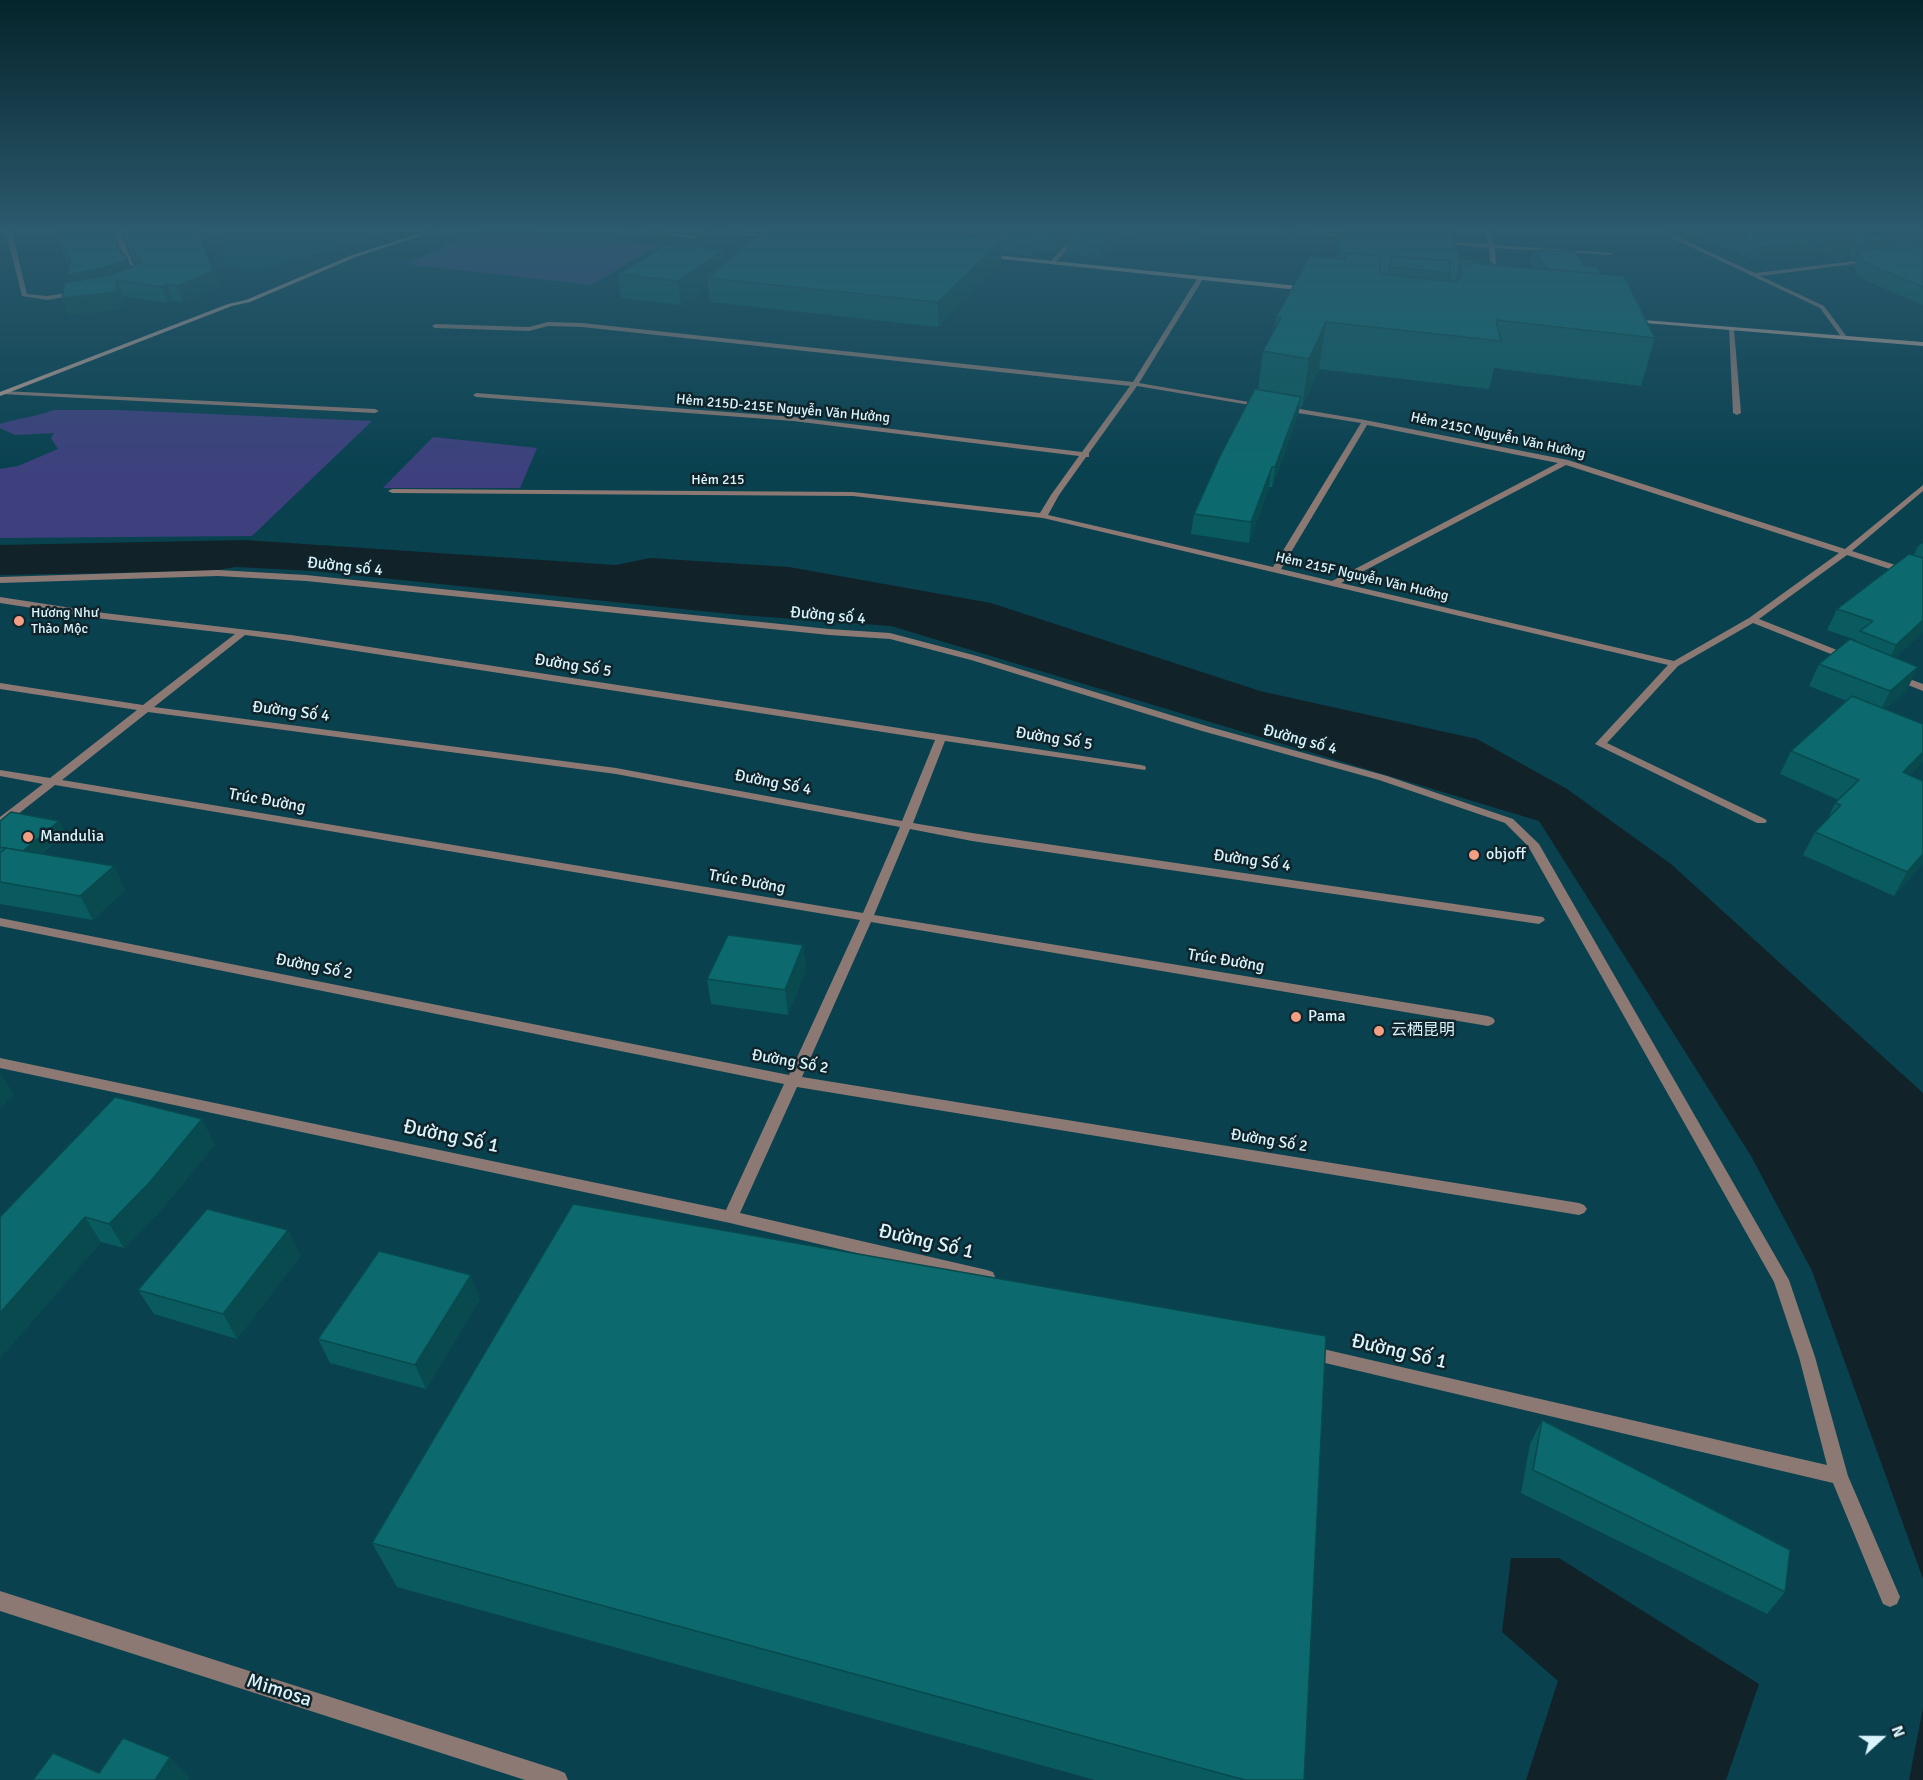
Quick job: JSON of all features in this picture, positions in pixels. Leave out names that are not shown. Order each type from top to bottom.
[{"type":"main road","points":[[2,393],[212,311]]},
{"type":"main road","points":[[1628,319],[1923,344]]},
{"type":"street","points":[[1043,516],[1055,495],[1135,384],[1180,311]]},
{"type":"street","points":[[1824,311],[1844,337]]},
{"type":"street","name":"Hẻm 215C Nguyễn Văn Hưởng","points":[[435,326],[529,329],[548,324],[582,325],[1135,384],[1365,422],[1565,462],[1923,578]]},
{"type":"street","points":[[1731,329],[1737,413]]},
{"type":"street","points":[[2,393],[375,411]]},
{"type":"street","name":"Hẻm 215D-215E Nguyễn Văn Hưởng","points":[[476,396],[793,419],[1086,455]]},
{"type":"street","points":[[1276,570],[1365,422]]},
{"type":"street","points":[[1333,584],[1565,462]]},
{"type":"street","points":[[1761,821],[1600,744],[1675,664],[1752,620],[1845,553],[1922,488]]},
{"type":"street","name":"Hẻm 215","points":[[392,491],[853,494],[1043,516]]},
{"type":"street","name":"Hẻm 215F Nguyễn Văn Hưởng","points":[[1043,516],[1675,664]]},
{"type":"street","name":"Đường số 4","points":[[0,580],[218,573],[306,578],[818,631],[890,636],[974,657],[1206,729],[1383,778],[1509,821],[1533,843],[1781,1280],[1807,1357],[1839,1476]]},
{"type":"street","name":"Đường Số 5","points":[[0,600],[104,616],[242,633],[1141,768]]},
{"type":"street","points":[[1752,620],[1859,662]]},
{"type":"street","points":[[0,823],[242,633]]},
{"type":"street","points":[[1891,675],[1923,688]]},
{"type":"street","name":"Đường Số 4","points":[[0,686],[616,771],[972,837],[1539,920]]},
{"type":"street","points":[[730,1217],[867,919],[908,825],[941,737]]},
{"type":"street","name":"Trúc Đường","points":[[0,773],[1488,1021]]},
{"type":"street","name":"Đường Số 2","points":[[0,922],[793,1082],[1579,1209]]},
{"type":"street","name":"Đường Số 1","points":[[0,1063],[730,1217],[998,1280]]},
{"type":"street","name":"Đường Số 1","points":[[1289,1348],[1839,1476]]},
{"type":"street","points":[[1839,1476],[1890,1597]]},
{"type":"street","name":"Mimosa","points":[[0,1601],[558,1780]]},
{"type":"shaded area","points":[[54,410],[118,410],[372,421],[252,536],[0,538],[0,469],[18,466],[58,449],[51,438],[54,433],[15,435],[0,428],[0,424]]},
{"type":"shaded area","points":[[433,437],[537,448],[520,488],[383,488]]},
{"type":"shaded area","points":[[245,540],[616,565],[650,558],[789,567],[991,603],[1260,691],[1477,739],[1567,789],[1671,864],[1923,1093],[1923,1579],[1812,1271],[1751,1156],[1539,821],[891,626],[740,615],[314,571],[236,567],[212,571],[0,575],[0,545]]},
{"type":"shaded area","points":[[1511,1558],[1559,1558],[1759,1684],[1726,1780],[1526,1780],[1558,1681],[1502,1632]]},
{"type":"shaded area","points":[[1923,1708],[1923,1780],[1909,1780]]},
{"type":"building","points":[[1279,311],[1642,311],[1655,338],[1496,320],[1501,341],[1326,322],[1309,359],[1263,351],[1281,318],[1276,317]]},
{"type":"building","points":[[1255,389],[1301,397],[1275,467],[1272,467],[1251,522],[1194,514],[1221,454]]},
{"type":"building","points":[[1909,554],[1923,558],[1923,620],[1896,645],[1860,631],[1873,621],[1837,609]]},
{"type":"building","points":[[1850,639],[1918,667],[1890,691],[1819,664]]},
{"type":"building","points":[[1852,696],[1923,724],[1923,752],[1903,772],[1923,781],[1923,854],[1907,872],[1815,832],[1841,805],[1835,803],[1859,780],[1791,751]]},
{"type":"building","points":[[11,812],[59,821],[23,851],[0,847],[0,821]]},
{"type":"building","points":[[6,848],[114,866],[80,896],[0,882],[0,853]]},
{"type":"building","points":[[728,935],[803,945],[785,990],[707,979]]},
{"type":"building","points":[[115,1097],[202,1119],[150,1182],[109,1224],[85,1217],[0,1313],[0,1217]]},
{"type":"building","points":[[573,1204],[1326,1336],[1304,1780],[1245,1780],[372,1543]]},
{"type":"building","points":[[207,1209],[288,1230],[223,1314],[138,1290]]},
{"type":"building","points":[[379,1251],[471,1275],[415,1365],[318,1339]]},
{"type":"building","points":[[1542,1420],[1790,1550],[1785,1592],[1533,1470]]},
{"type":"building","points":[[123,1738],[170,1757],[155,1780],[33,1780],[53,1753],[99,1773]]},
{"type":"place","name":"Hương Như Thảo Mộc","points":[[19,621]]},
{"type":"place","name":"Mandulia","points":[[28,837]]},
{"type":"place","name":"objoff","points":[[1474,855]]},
{"type":"place","name":"Pama","points":[[1296,1017]]},
{"type":"place","name":"云栖昆明","points":[[1379,1031]]}]
